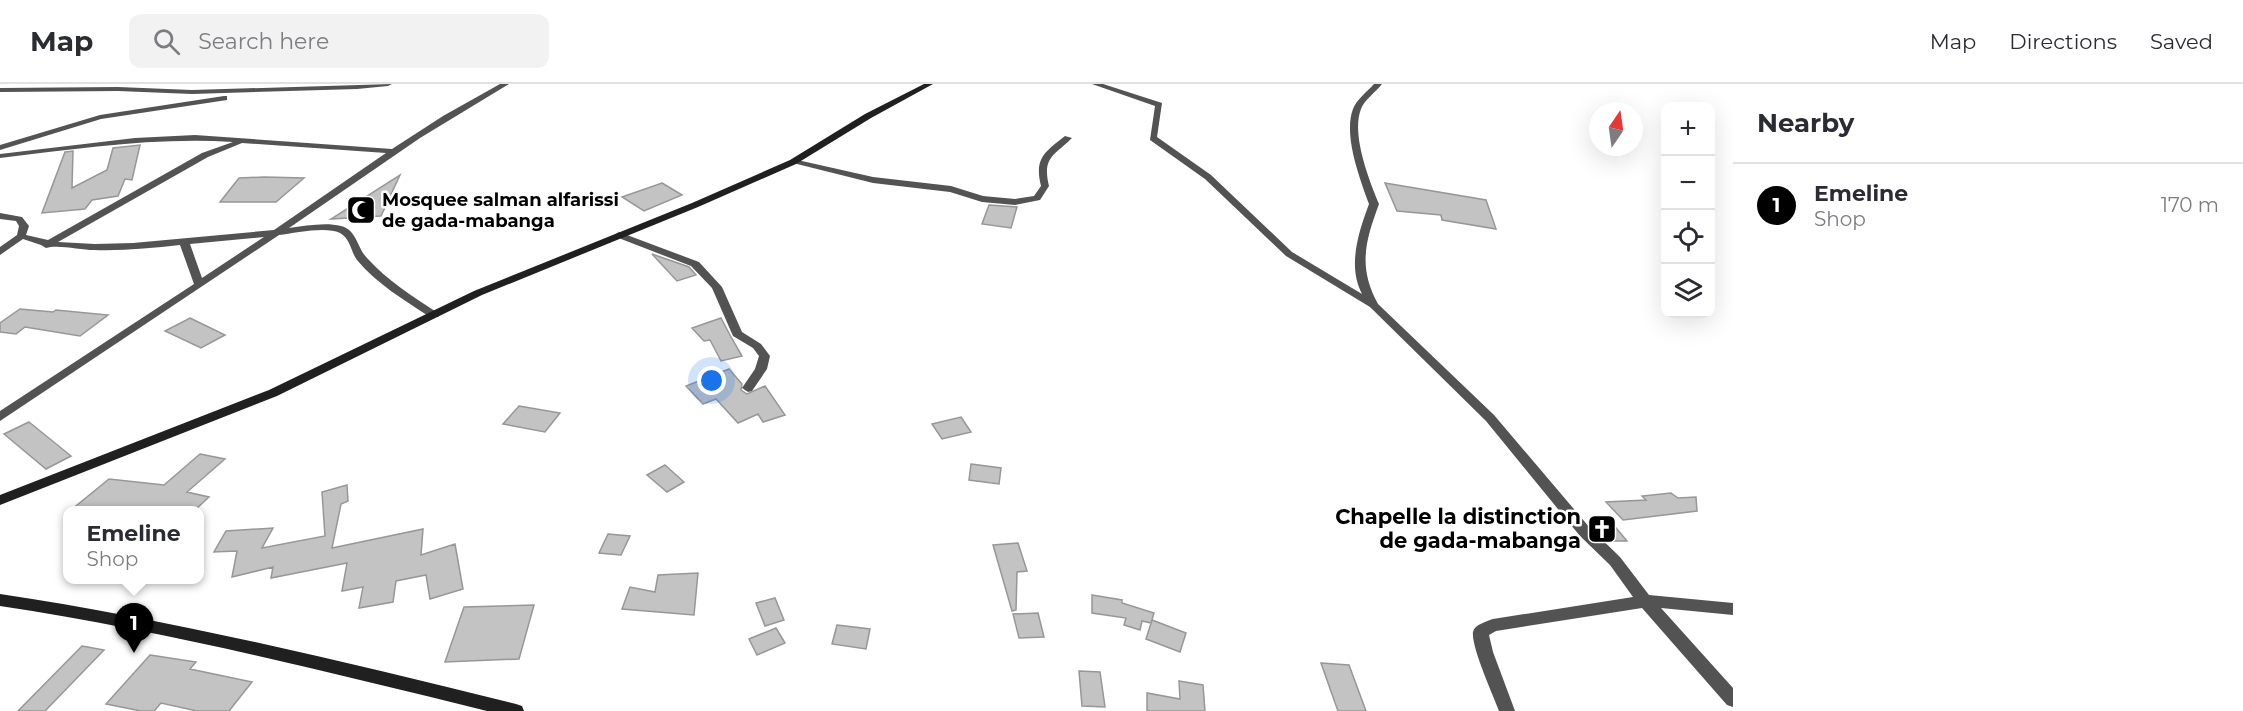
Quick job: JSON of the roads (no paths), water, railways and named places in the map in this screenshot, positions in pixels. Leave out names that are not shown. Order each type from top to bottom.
[{"type":"street","points":[[81,89],[92,84]]},
{"type":"street","points":[[0,90],[81,89],[192,92],[250,87],[357,87],[388,84]]},
{"type":"street","points":[[0,417],[276,232],[392,151],[456,110],[505,84]]},
{"type":"street","points":[[0,500],[273,393],[478,293],[794,162],[868,116],[929,84]]},
{"type":"street","points":[[1096,84],[1159,105],[1153,138],[1208,177],[1288,254],[1374,306],[1490,418],[1585,532],[1615,561],[1645,601],[1733,700]]},
{"type":"street","points":[[1374,306],[1363,286],[1360,264],[1364,232],[1374,204],[1362,173],[1354,129],[1357,108],[1378,84]]},
{"type":"street","points":[[0,148],[100,117],[236,96],[264,88]]},
{"type":"street","points":[[0,156],[152,138],[195,137],[392,151]]},
{"type":"street","points":[[794,162],[873,180],[939,187],[982,199],[1015,202],[1037,198],[1045,186],[1040,171],[1043,159],[1068,138]]},
{"type":"street","points":[[46,244],[205,155],[245,142]]},
{"type":"street","points":[[0,216],[19,219],[24,226],[21,236],[0,252]]},
{"type":"street","points":[[21,236],[46,244],[78,249],[184,242],[318,228],[340,229],[349,236],[360,257],[386,283],[434,315]]},
{"type":"street","points":[[619,236],[695,264],[717,287],[737,334],[760,346],[764,352],[765,363],[748,388]]},
{"type":"street","points":[[184,242],[199,284]]},
{"type":"street","points":[[0,600],[88,611],[323,663],[516,711]]},
{"type":"street","points":[[1507,711],[1485,652],[1481,632],[1493,625],[1645,601],[1733,609]]},
{"type":"place","name":"Mosquee salman alfarissi de gada-mabanga","points":[[361,210]]},
{"type":"place","name":"Chapelle la distinction de gada-mabanga","points":[[1602,529]]},
{"type":"place","name":"Emeline","points":[[134,653]]}]
